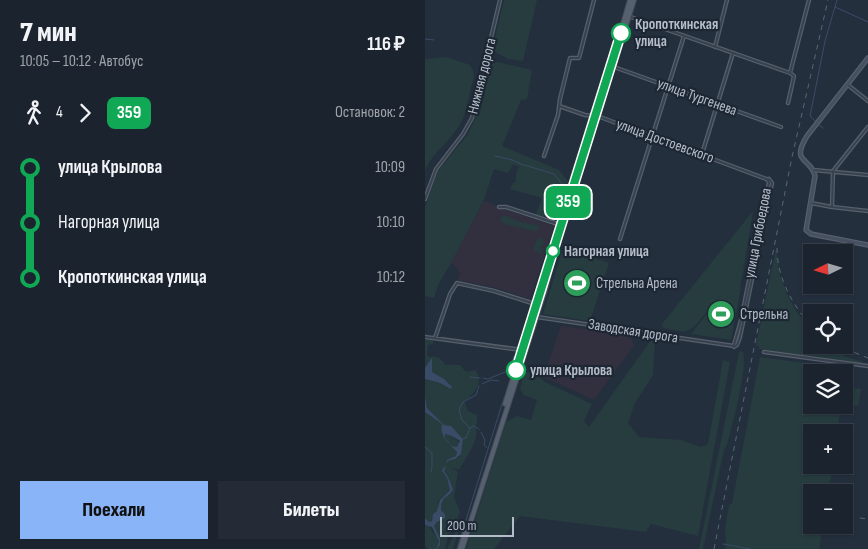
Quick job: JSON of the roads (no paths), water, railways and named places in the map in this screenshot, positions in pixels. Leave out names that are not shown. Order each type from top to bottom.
[{"type":"main road","points":[[534,316],[536,304],[613,67],[630,0]]},
{"type":"main road","points":[[461,549],[627,16],[634,0]]},
{"type":"street","name":"Нижняя дорога","points":[[425,199],[436,169],[473,118],[501,0]]},
{"type":"street","points":[[544,156],[558,115],[571,58],[579,58],[594,0]]},
{"type":"street","points":[[715,46],[727,0]]},
{"type":"street","points":[[790,73],[809,0]]},
{"type":"street","points":[[627,16],[790,73],[794,76],[788,103]]},
{"type":"street","points":[[620,239],[684,36]]},
{"type":"street","points":[[702,154],[733,53]]},
{"type":"street","points":[[868,58],[807,136],[801,150],[801,158],[813,170],[815,180],[806,230],[811,234],[868,245]]},
{"type":"street","name":"улица Тургенева","points":[[613,67],[781,127]]},
{"type":"street","points":[[847,85],[868,101]]},
{"type":"street","name":"улица Достоевского","points":[[559,106],[702,154],[769,180]]},
{"type":"street","points":[[832,207],[833,172],[868,127]]},
{"type":"street","points":[[813,170],[868,175]]},
{"type":"street","name":"улица Грибоедова","points":[[733,346],[741,320],[769,183],[765,178]]},
{"type":"street","points":[[810,203],[868,211]]},
{"type":"street","points":[[499,207],[506,207],[561,226]]},
{"type":"street","points":[[435,338],[450,294],[457,283],[494,291],[536,304]]},
{"type":"street","name":"Заводская дорога","points":[[534,316],[733,346]]},
{"type":"street","points":[[425,337],[523,350]]},
{"type":"street","points":[[764,352],[868,366]]},
{"type":"water","points":[[431,359],[432,372],[444,379],[452,387],[451,389],[440,383],[425,379],[425,368]]},
{"type":"water","points":[[425,396],[427,408],[444,425],[451,426],[463,439],[461,454],[446,464],[447,460],[456,456],[457,452],[445,438],[452,446],[457,447],[460,441],[445,434],[445,438],[442,433],[442,424],[425,412]]},
{"type":"water","points":[[446,466],[444,471],[453,489],[442,504],[441,510],[445,514],[445,518],[434,526],[440,539],[440,545],[437,549],[432,549],[437,548],[439,541],[432,527],[425,525],[425,518],[429,522],[432,521],[433,514],[437,511],[440,500],[450,490],[447,478],[442,471]]},
{"type":"waterway","points":[[816,122],[810,116],[825,41],[837,0]]},
{"type":"waterway","points":[[835,7],[868,22]]},
{"type":"waterway","points":[[425,39],[434,40]]},
{"type":"waterway","points":[[819,125],[823,128]]},
{"type":"waterway","points":[[495,156],[554,174],[568,191]]},
{"type":"waterway","points":[[578,195],[586,200]]},
{"type":"waterway","points":[[483,378],[488,379],[510,370],[514,356]]},
{"type":"waterway","points":[[470,377],[480,378]]},
{"type":"waterway","points":[[482,384],[491,380],[499,381]]},
{"type":"waterway","points":[[463,439],[466,438],[470,428],[462,420],[459,410],[463,402],[476,395],[479,386]]},
{"type":"waterway","points":[[457,549],[503,401]]},
{"type":"waterway","points":[[470,428],[474,426],[479,429]]},
{"type":"waterway","points":[[481,432],[485,440],[484,445],[487,448]]},
{"type":"waterway","points":[[425,447],[432,453],[432,466]]},
{"type":"waterway","points":[[431,472],[432,467]]},
{"type":"waterway","points":[[723,544],[751,549]]},
{"type":"railway","points":[[714,549],[792,157],[828,0]]},
{"type":"railway","points":[[777,248],[783,280],[792,300],[803,316]]},
{"type":"railway","points":[[853,352],[868,358]]},
{"type":"railway","points":[[860,518],[868,519]]},
{"type":"place","name":"Кропоткинская улица","points":[[621,33]]},
{"type":"place","name":"Нагорная улица","points":[[553,251]]},
{"type":"place","name":"Стрельна Арена","points":[[577,283]]},
{"type":"place","name":"Стрельна","points":[[721,314]]},
{"type":"place","name":"улица Крылова","points":[[516,370]]}]
